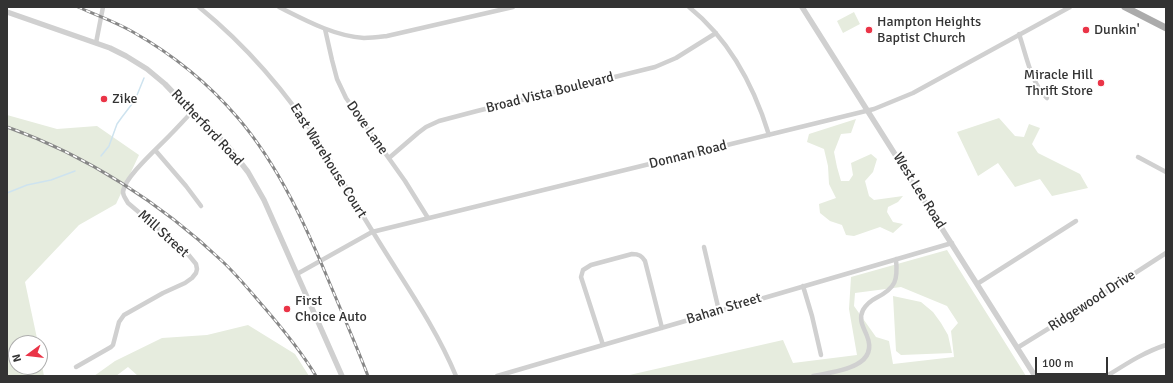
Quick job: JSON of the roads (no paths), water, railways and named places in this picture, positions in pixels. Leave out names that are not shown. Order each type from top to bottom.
[{"type":"main road","points":[[1125,7],[1166,28]]},
{"type":"street","points":[[96,43],[103,7]]},
{"type":"street","name":"East Warehouse Court","points":[[199,7],[242,45],[269,74],[322,146],[372,232],[435,332],[456,376]]},
{"type":"street","points":[[281,8],[325,29],[359,37],[372,38],[513,7]]},
{"type":"street","points":[[689,7],[716,33],[734,57],[749,82],[760,107],[769,135]]},
{"type":"street","name":"West Lee Road","points":[[802,7],[1035,376]]},
{"type":"street","name":"Donnan Road","points":[[297,274],[372,232],[880,107],[913,93],[1070,7]]},
{"type":"street","name":"Rutherford Road","points":[[7,12],[110,48],[126,56],[147,69],[165,84],[227,145],[248,172],[264,200],[342,376]]},
{"type":"street","name":"Dove Lane","points":[[325,29],[332,60],[341,89],[354,111],[414,195],[428,218]]},
{"type":"street","name":"Broad Vista Boulevard","points":[[388,158],[426,127],[439,121],[655,68],[676,58],[716,33]]},
{"type":"street","points":[[1019,34],[1035,82],[1047,98]]},
{"type":"street","name":"Mill Street","points":[[76,367],[113,345],[119,322],[124,316],[163,293],[185,283],[196,273],[196,264],[187,253],[128,203],[123,191],[129,180],[155,150],[192,112]]},
{"type":"street","points":[[155,150],[201,206]]},
{"type":"street","points":[[1138,157],[1166,172]]},
{"type":"street","points":[[977,284],[1076,221]]},
{"type":"street","name":"Bahan Street","points":[[496,376],[952,243]]},
{"type":"street","points":[[704,247],[719,311]]},
{"type":"street","name":"Ridgewood Drive","points":[[1017,348],[1166,253]]},
{"type":"street","points":[[603,345],[581,277],[583,270],[591,265],[632,254],[638,254],[642,257],[645,261],[662,328]]},
{"type":"street","points":[[813,376],[852,368],[865,358],[869,344],[861,321],[861,314],[869,303],[888,292],[893,286],[897,275],[896,259]]},
{"type":"street","points":[[803,286],[821,355]]},
{"type":"street","points":[[1106,376],[1150,350],[1166,345]]},
{"type":"waterway","points":[[101,156],[109,146],[117,124],[135,100],[144,78]]},
{"type":"waterway","points":[[7,193],[27,185],[51,180],[75,171]]},
{"type":"railway","points":[[78,7],[126,28],[176,60],[215,93],[227,105],[253,137],[279,176],[301,219],[321,262],[368,376]]},
{"type":"railway","points":[[7,127],[36,138],[65,152],[122,183],[174,220],[199,240],[238,277],[270,314],[291,340],[316,376]]},
{"type":"place","name":"Hampton Heights Baptist Church","points":[[869,30]]},
{"type":"place","name":"Dunkin'","points":[[1086,30]]},
{"type":"place","name":"Miracle Hill Thrift Store","points":[[1101,83]]},
{"type":"place","name":"Zike","points":[[104,99]]},
{"type":"place","name":"First Choice Auto","points":[[287,309]]}]
